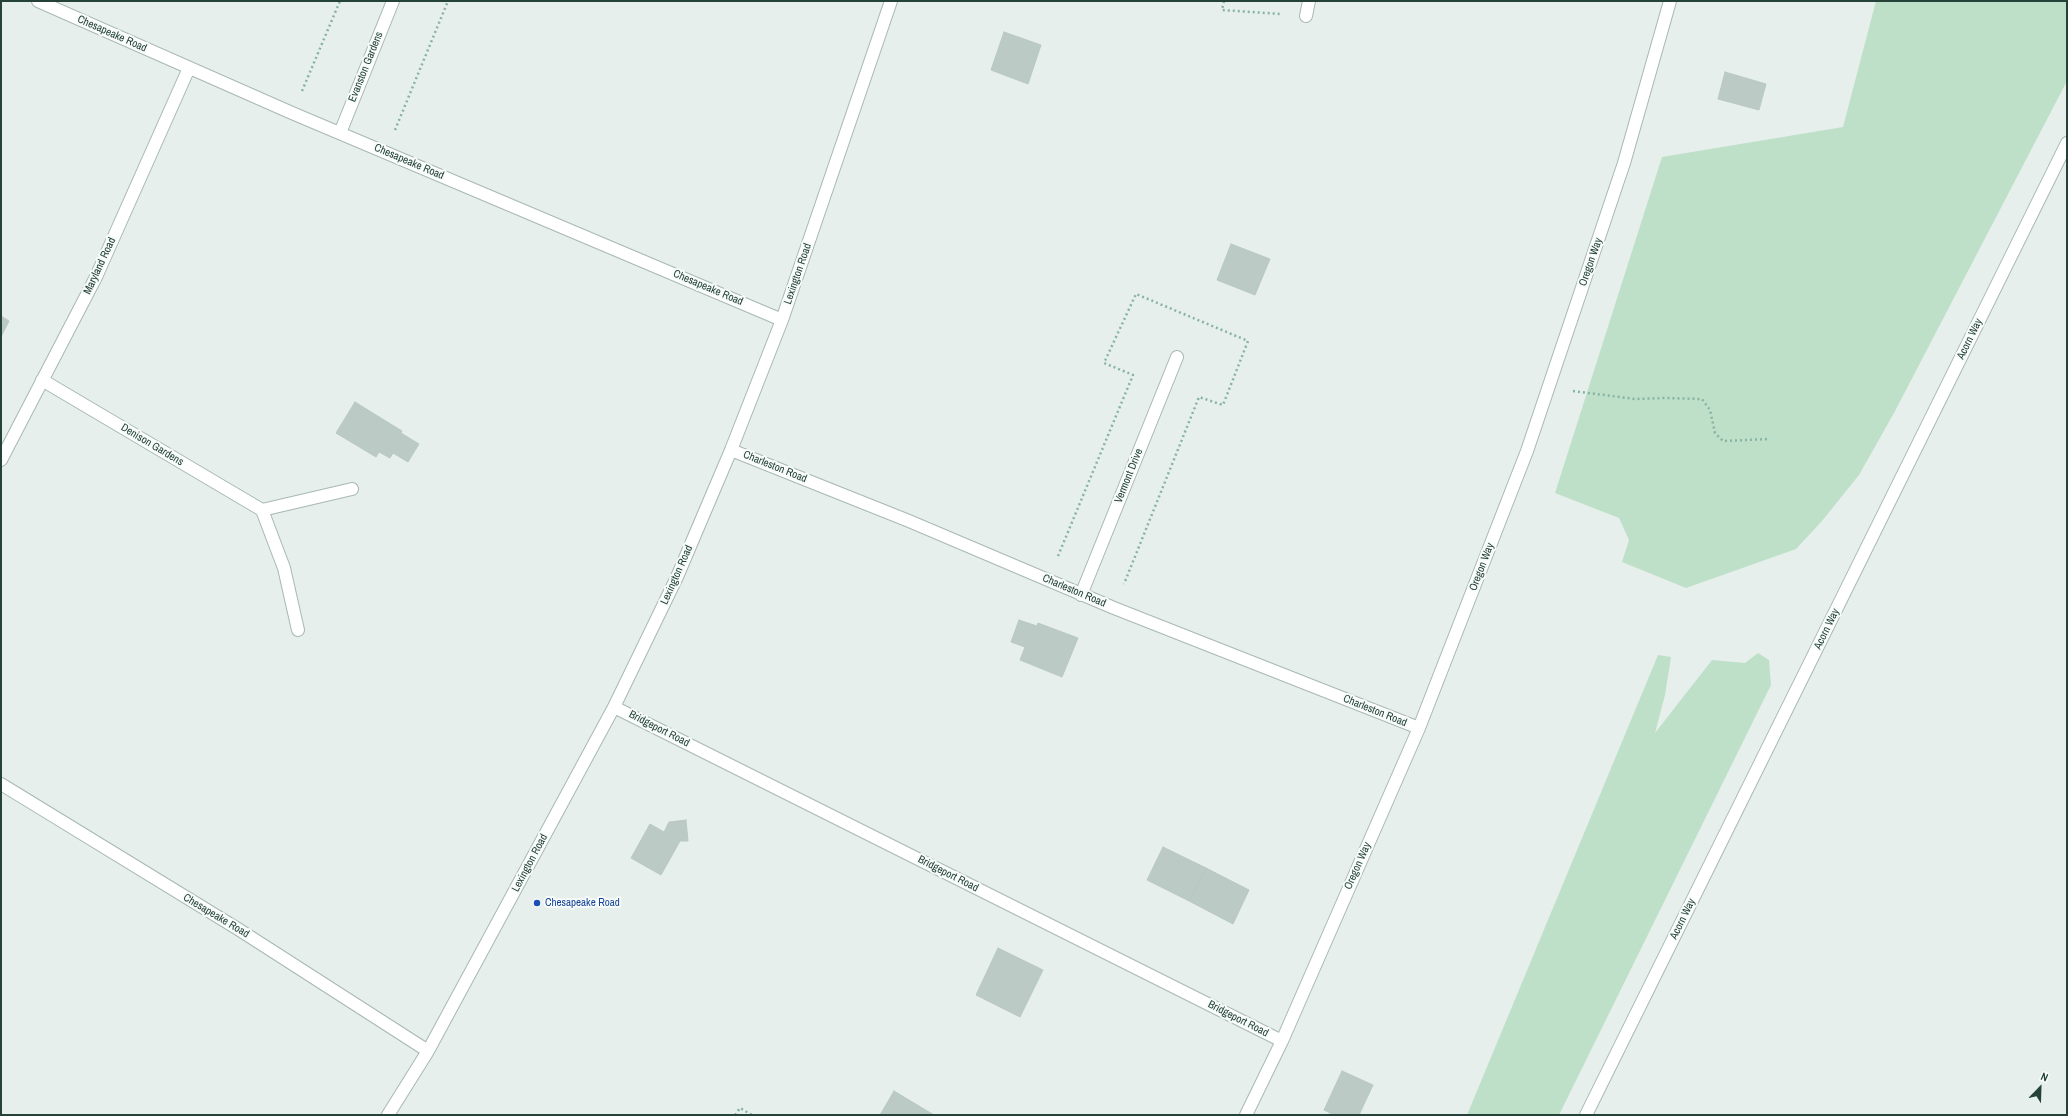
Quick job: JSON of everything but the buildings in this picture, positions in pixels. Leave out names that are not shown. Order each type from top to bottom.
[{"type":"street","name":"Chesapeake Road","points":[[38,1],[292,113],[782,320]]},
{"type":"street","name":"Evanston Gardens","points":[[340,133],[393,1]]},
{"type":"street","name":"Lexington Road","points":[[388,1115],[428,1051],[614,707],[677,577],[731,450],[782,320],[891,1]]},
{"type":"street","points":[[1306,16],[1309,1]]},
{"type":"street","name":"Oregon Way","points":[[1246,1115],[1282,1041],[1418,728],[1527,451],[1624,163],[1670,1]]},
{"type":"street","name":"Maryland Road","points":[[1,460],[96,277],[189,68]]},
{"type":"street","name":"Acorn Way","points":[[1586,1115],[2067,143]]},
{"type":"street","name":"Vermont Drive","points":[[1082,595],[1177,357]]},
{"type":"street","name":"Denison Gardens","points":[[42,380],[262,510]]},
{"type":"street","name":"Charleston Road","points":[[731,450],[909,521],[1082,595],[1418,728]]},
{"type":"street","points":[[298,630],[284,568],[262,510],[352,489]]},
{"type":"street","name":"Bridgeport Road","points":[[614,707],[1282,1041]]},
{"type":"street","name":"Chesapeake Road","points":[[1,784],[238,929],[428,1051]]},
{"type":"path","points":[[292,113],[340,1]]},
{"type":"path","points":[[386,152],[448,1]]},
{"type":"path","points":[[1224,1],[1222,10],[1306,16]]},
{"type":"path","points":[[1549,386],[1601,396],[1634,399],[1665,398],[1702,400],[1710,410],[1715,433],[1723,441],[1768,439]]},
{"type":"path","points":[[736,1115],[740,1108],[752,1115]]},
{"type":"green space","points":[[1876,1],[2067,1],[2067,81],[1894,413],[1859,475],[1822,521],[1796,549],[1686,588],[1622,562],[1629,540],[1619,518],[1555,493],[1662,157],[1843,127]]},
{"type":"green space","points":[[1758,653],[1769,660],[1771,685],[1559,1115],[1467,1115],[1658,655],[1671,657],[1665,695],[1655,733],[1712,660],[1745,663]]},
{"type":"place","name":"Chesapeake Road","points":[[537,903]]}]
